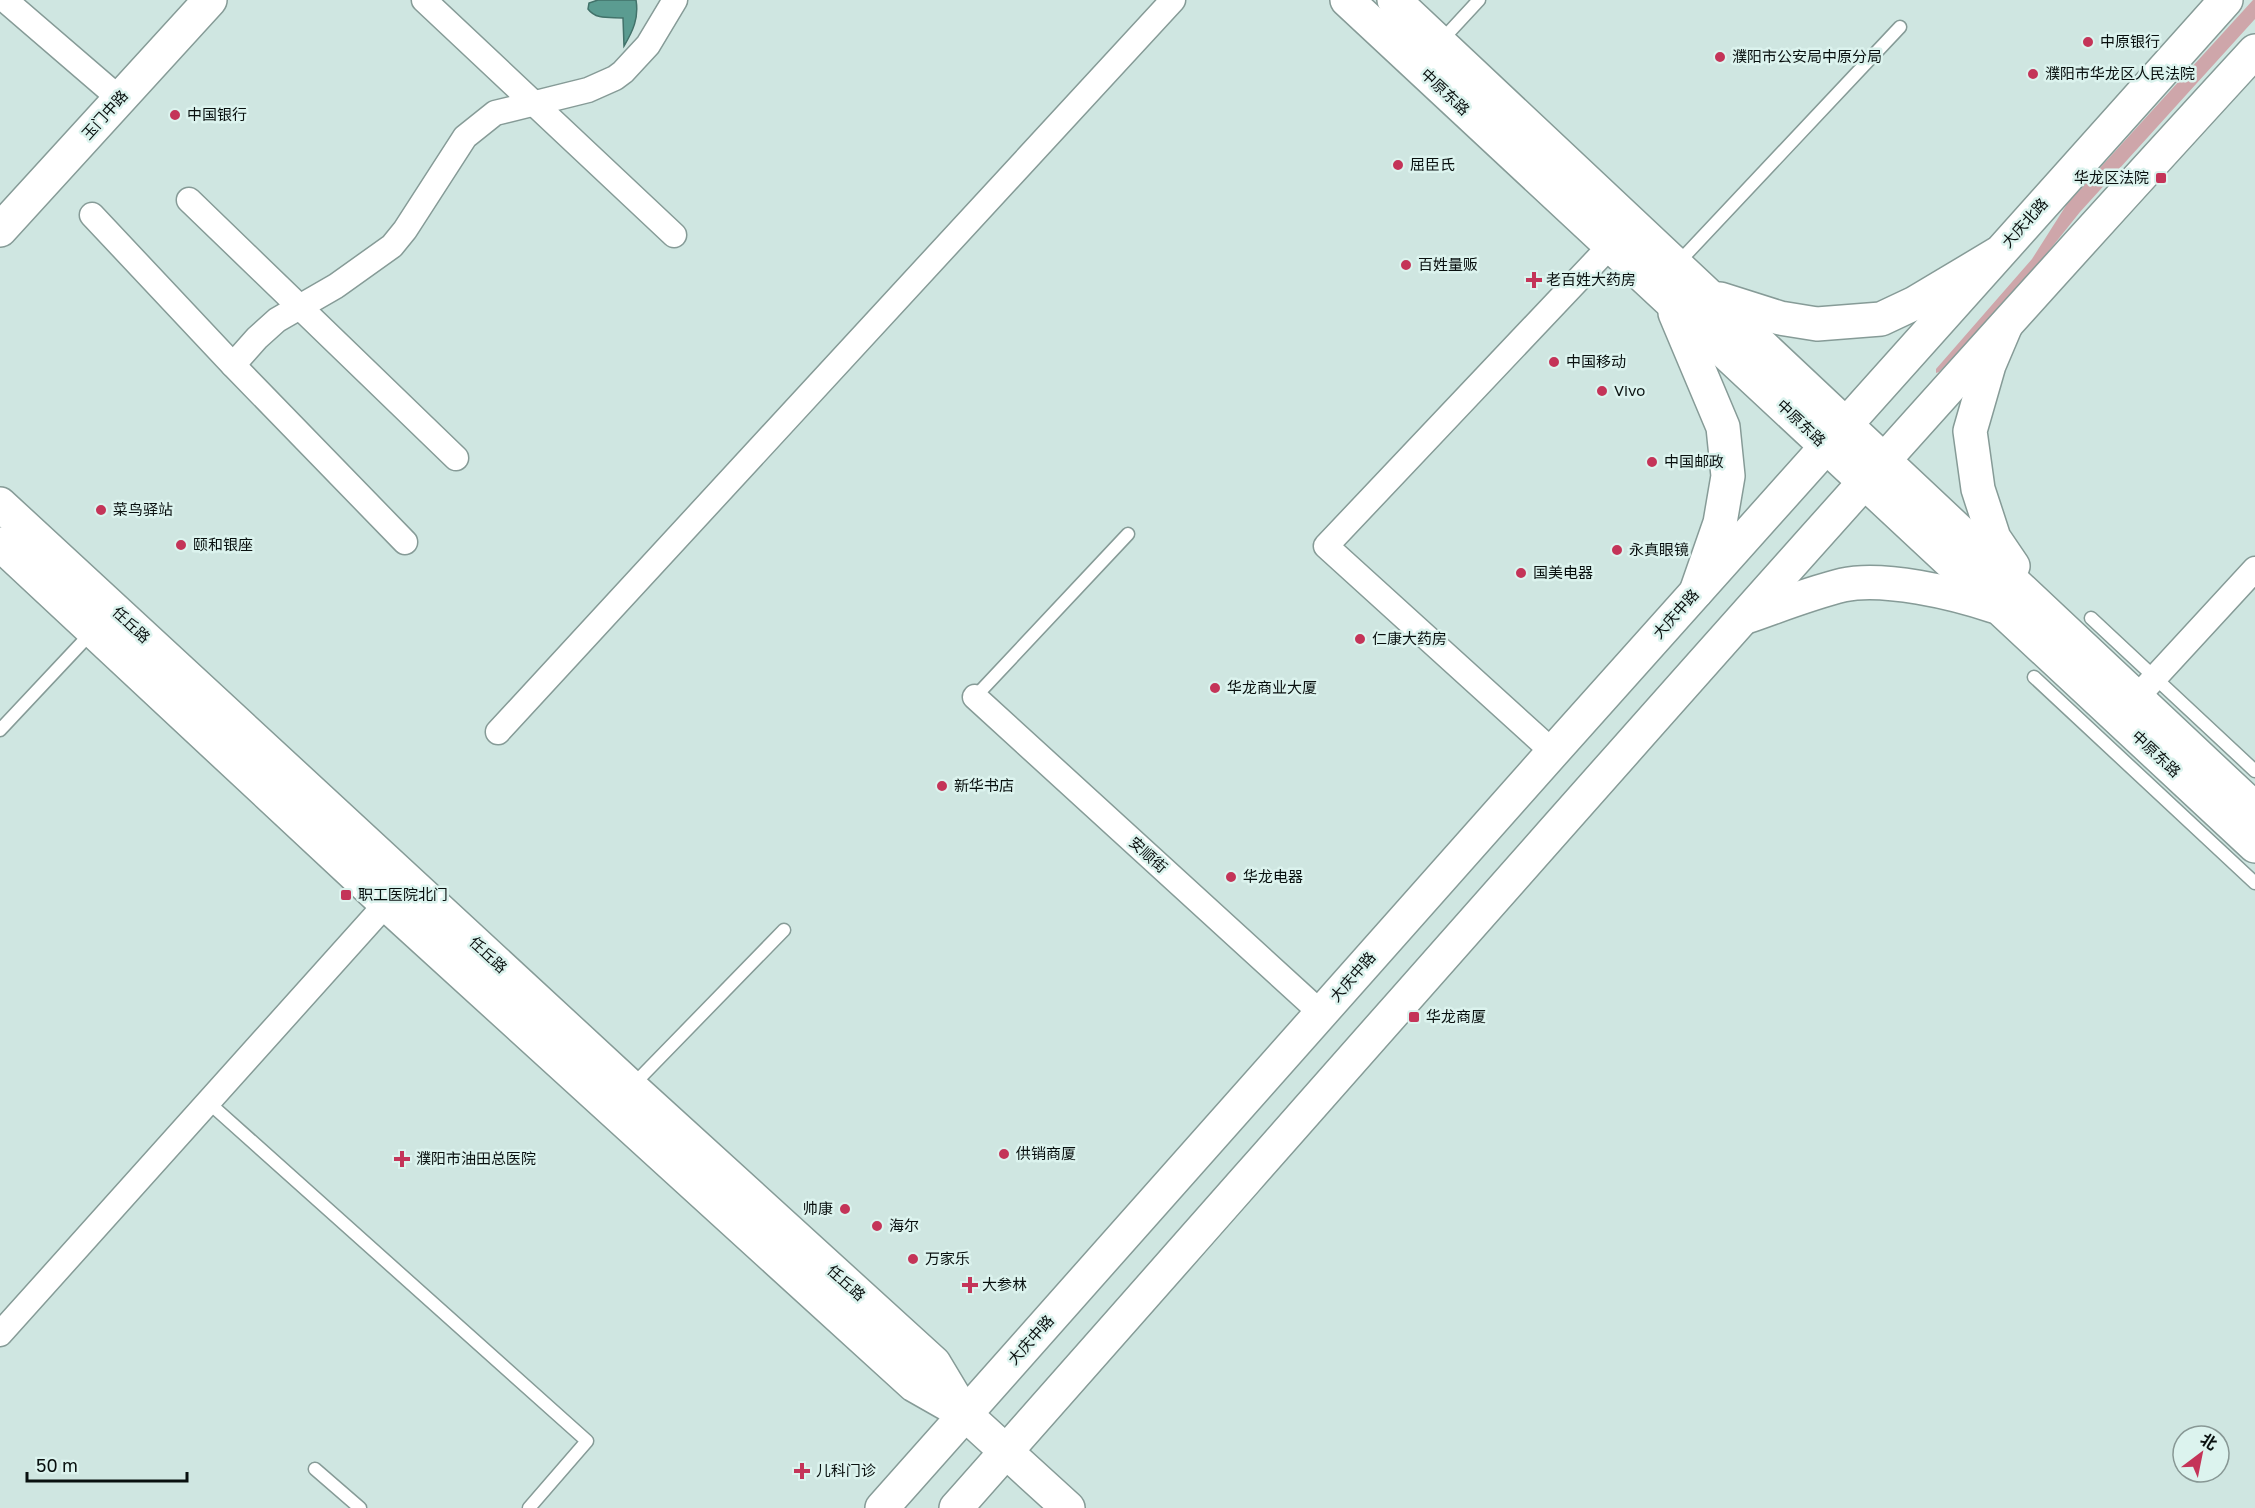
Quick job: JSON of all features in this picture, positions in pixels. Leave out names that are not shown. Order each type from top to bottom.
[{"type":"main road","name":"玉门中路","points":[[0,230],[210,0]]},
{"type":"main road","name":"中原东路","points":[[1347,0],[1669,300],[1836,435]]},
{"type":"main road","name":"中原东路","points":[[1394,0],[1710,296],[1836,435],[1875,472],[2043,610],[2146,687],[2255,809]]},
{"type":"main road","name":"大庆北路","points":[[1836,435],[2226,0]]},
{"type":"main road","points":[[956,1508],[2006,325],[2255,51]]},
{"type":"main road","points":[[1710,296],[1780,318],[1817,324],[1881,318],[1916,303],[1997,254]]},
{"type":"main road","points":[[1669,300],[1723,427],[1728,476],[1720,523],[1696,592]]},
{"type":"main road","points":[[2006,325],[1989,365],[1970,431],[1978,489],[1994,538],[2043,610]]},
{"type":"main road","name":"大庆中路","points":[[882,1508],[1836,435]]},
{"type":"main road","name":"中原东路","points":[[1875,472],[2000,609],[2255,846]]},
{"type":"main road","name":"任丘路","points":[[0,504],[631,1087],[934,1363],[965,1414]]},
{"type":"main road","name":"任丘路","points":[[0,544],[386,904],[914,1385],[965,1414],[1068,1508]]},
{"type":"main road","points":[[1746,617],[1845,585],[1878,583],[1966,597],[2000,609]]},
{"type":"street","points":[[5,0],[120,99]]},
{"type":"street","points":[[424,0],[674,235]]},
{"type":"street","points":[[233,365],[277,320],[336,286],[392,246],[405,230],[465,137],[475,127],[495,113],[588,90],[611,81],[623,72],[648,45],[675,0]]},
{"type":"street","points":[[498,732],[1173,0]]},
{"type":"street","points":[[189,200],[456,458]]},
{"type":"street","points":[[92,215],[233,365],[405,542]]},
{"type":"street","points":[[1553,752],[1326,546],[1610,246]]},
{"type":"street","points":[[2146,687],[2255,569]]},
{"type":"street","name":"安顺街","points":[[975,697],[1321,1013]]},
{"type":"street","points":[[0,1334],[386,904]]},
{"type":"lane","points":[[1440,43],[1479,0]]},
{"type":"lane","points":[[1677,264],[1900,27]]},
{"type":"lane","points":[[975,697],[1128,534]]},
{"type":"lane","points":[[2091,618],[2146,687],[2255,771]]},
{"type":"lane","points":[[0,730],[93,631]]},
{"type":"lane","points":[[2034,677],[2255,883]]},
{"type":"lane","points":[[631,1087],[784,930]]},
{"type":"lane","points":[[208,1102],[588,1441],[529,1508]]},
{"type":"lane","points":[[315,1468],[360,1508]]},
{"type":"shaded area","points":[[598,0],[636,0],[637,13],[624,46],[623,18],[595,15],[588,9],[589,3]]},
{"type":"shaded area","points":[[2255,0],[2255,19],[2080,212],[2024,282],[1936,373],[1936,369],[2032,259],[2067,204]]},
{"type":"place","name":"中原银行","points":[[2088,42]]},
{"type":"place","name":"濮阳市公安局中原分局","points":[[1720,57]]},
{"type":"place","name":"濮阳市华龙区人民法院","points":[[2033,74]]},
{"type":"place","name":"中国银行","points":[[175,115]]},
{"type":"place","name":"屈臣氏","points":[[1398,165]]},
{"type":"place","name":"华龙区法院","points":[[2161,178]]},
{"type":"place","name":"百姓量贩","points":[[1406,265]]},
{"type":"place","name":"老百姓大药房","points":[[1534,280]]},
{"type":"place","name":"中国移动","points":[[1554,362]]},
{"type":"place","name":"Vivo","points":[[1602,391]]},
{"type":"place","name":"中国邮政","points":[[1652,462]]},
{"type":"place","name":"菜鸟驿站","points":[[101,510]]},
{"type":"place","name":"颐和银座","points":[[181,545]]},
{"type":"place","name":"永真眼镜","points":[[1617,550]]},
{"type":"place","name":"国美电器","points":[[1521,573]]},
{"type":"place","name":"仁康大药房","points":[[1360,639]]},
{"type":"place","name":"华龙商业大厦","points":[[1215,688]]},
{"type":"place","name":"新华书店","points":[[942,786]]},
{"type":"place","name":"华龙电器","points":[[1231,877]]},
{"type":"place","name":"职工医院北门","points":[[346,895]]},
{"type":"place","name":"华龙商厦","points":[[1414,1017]]},
{"type":"place","name":"供销商厦","points":[[1004,1154]]},
{"type":"place","name":"濮阳市油田总医院","points":[[402,1159]]},
{"type":"place","name":"帅康","points":[[845,1209]]},
{"type":"place","name":"海尔","points":[[877,1226]]},
{"type":"place","name":"万家乐","points":[[913,1259]]},
{"type":"place","name":"大参林","points":[[970,1285]]},
{"type":"place","name":"儿科门诊","points":[[802,1471]]}]
